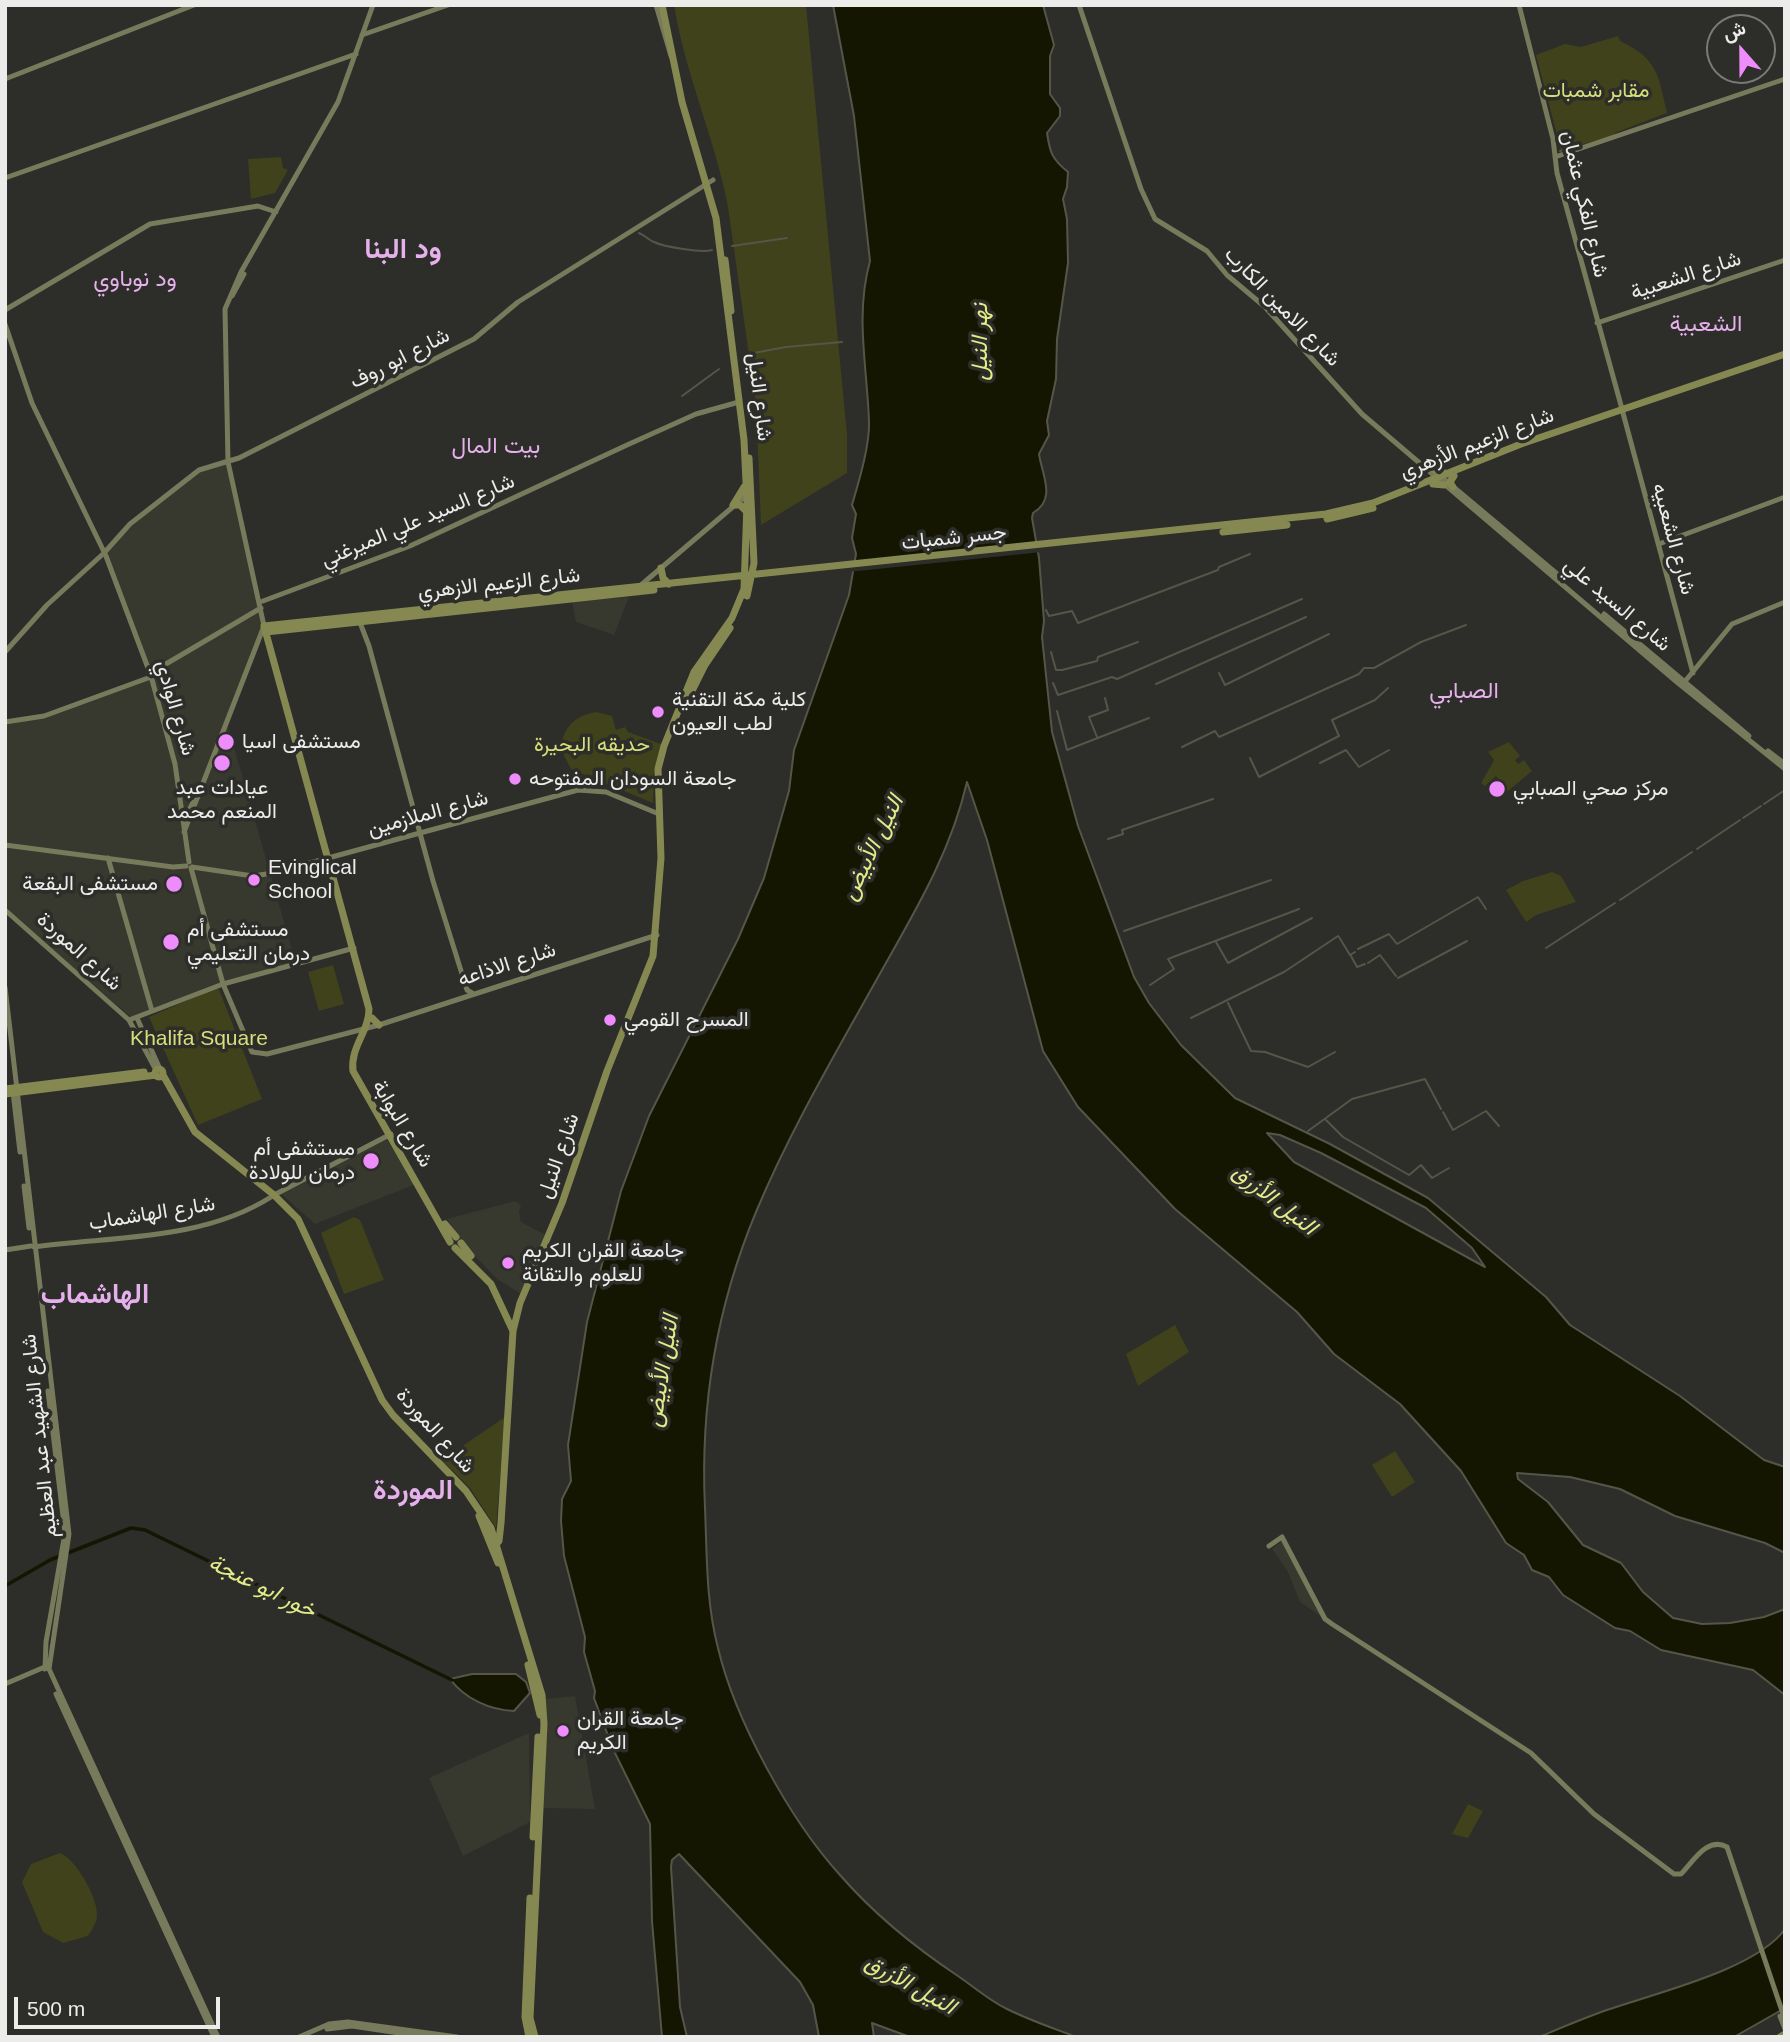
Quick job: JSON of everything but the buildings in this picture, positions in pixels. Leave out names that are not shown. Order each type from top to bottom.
[{"type":"main road","name":"شارع النيل","points":[[496,1545],[513,1330],[520,1303],[562,1203],[607,1071],[653,956],[657,935],[661,858],[659,778],[664,746],[694,672],[741,600],[746,569],[749,494],[745,482],[739,402],[716,218],[710,181],[682,102],[664,5]]},
{"type":"main road","name":"شارع النيل","points":[[659,778],[668,745],[700,674],[745,602],[754,563],[744,401],[720,218],[686,100],[664,5]]},
{"type":"main road","name":"شارع الزعيم الأزهري","points":[[1174,534],[1338,517],[1375,507],[1622,411],[1785,357]]},
{"type":"main road","points":[[1427,468],[1450,482],[1453,487]]},
{"type":"main road","points":[[1419,486],[1427,478],[1427,468]]},
{"type":"main road","name":"شارع الزعيم الأزهري","points":[[1174,534],[1326,514],[1373,503],[1443,480]]},
{"type":"main road","points":[[745,482],[733,505],[740,505],[747,512]]},
{"type":"main road","name":"جسر شمبات","points":[[737,580],[1174,534]]},
{"type":"main road","points":[[661,568],[663,578],[670,584]]},
{"type":"main road","name":"شارع الزعيم الازهري","points":[[267,628],[335,617],[361,619],[393,611],[437,606],[559,598],[640,587],[737,580]]},
{"type":"main road","name":"شارع الزعيم الازهري","points":[[267,628],[737,580]]},
{"type":"main road","name":"شارع البوابة","points":[[267,628],[354,948],[369,1009],[367,1029]]},
{"type":"main road","name":"شارع البوابة","points":[[354,948],[371,1002],[372,1018],[358,1048],[356,1067],[362,1086],[455,1243],[491,1284],[513,1330]]},
{"type":"main road","points":[[372,1018],[379,1025]]},
{"type":"main road","points":[[13,1090],[158,1073]]},
{"type":"main road","name":"شارع الموردة","points":[[158,1073],[188,1131],[272,1196],[305,1231],[366,1370],[388,1410],[470,1496],[496,1545],[540,1696],[544,1724],[530,2036]]},
{"type":"main road","points":[[1780,2037],[1785,2031]]},
{"type":"street","points":[[5,79],[194,5]]},
{"type":"street","points":[[183,824],[257,641],[267,628],[229,461],[225,309],[233,285],[277,213],[338,102],[374,5]]},
{"type":"street","points":[[364,35],[448,5]]},
{"type":"street","points":[[656,5],[672,56]]},
{"type":"street","name":"شارع الامين الكارب","points":[[1079,5],[1150,214],[1161,224],[1206,251],[1227,275],[1265,307],[1349,402],[1443,480]]},
{"type":"street","name":"شارع الفكي عثمان","points":[[1519,5],[1533,53],[1555,157],[1597,323],[1622,411]]},
{"type":"street","points":[[5,178],[356,54]]},
{"type":"street","points":[[1555,157],[1785,79]]},
{"type":"street","name":"شارع ابو روف","points":[[5,652],[47,605],[103,555],[131,524],[196,473],[229,461],[474,339],[518,302],[710,181]]},
{"type":"street","points":[[5,310],[150,224],[258,206],[277,213]]},
{"type":"street","name":"شارع الشعبية","points":[[1597,323],[1785,260]]},
{"type":"street","name":"شارع الوادي","points":[[5,324],[32,403],[110,569],[151,676],[175,764],[189,865],[223,984]]},
{"type":"street","name":"شارع السيد علي الميرغني","points":[[5,722],[44,716],[151,676],[262,604],[410,546],[627,444],[702,412],[739,402]]},
{"type":"street","name":"شارع الشعبيه","points":[[1622,411],[1659,544],[1687,682]]},
{"type":"street","name":"شارع السيد علي","points":[[1443,480],[1687,682]]},
{"type":"street","name":"شارع السيد علي","points":[[1453,487],[1785,766]]},
{"type":"street","points":[[640,587],[749,494]]},
{"type":"street","points":[[1659,544],[1785,497]]},
{"type":"street","points":[[1687,682],[1732,624],[1785,602]]},
{"type":"street","points":[[361,619],[415,812],[417,831],[424,846],[461,973],[467,990],[473,993]]},
{"type":"street","name":"شارع الملازمين","points":[[5,845],[189,865],[257,876],[329,858],[417,831],[584,789],[606,792],[659,814]]},
{"type":"street","points":[[181,803],[192,804]]},
{"type":"street","points":[[184,832],[192,804]]},
{"type":"street","points":[[108,858],[152,1011]]},
{"type":"street","points":[[189,865],[194,878]]},
{"type":"street","points":[[194,878],[201,868]]},
{"type":"street","name":"شارع الموردة","points":[[5,910],[129,1020]]},
{"type":"street","name":"شارع الاذاعه","points":[[223,984],[244,1038],[254,1054],[267,1054],[367,1029],[461,996],[657,935]]},
{"type":"street","points":[[158,1073],[129,1020],[212,987],[354,948]]},
{"type":"street","points":[[212,987],[219,967]]},
{"type":"street","points":[[461,973],[461,996]]},
{"type":"street","name":"شارع الشهيد عبد العظيم","points":[[5,987],[13,1090],[58,1457],[66,1546],[46,1666],[216,2037]]},
{"type":"street","points":[[137,1018],[158,1073]]},
{"type":"street","name":"شارع الهاشماب","points":[[5,1250],[200,1227],[234,1215],[390,1135]]},
{"type":"street","points":[[1269,1546],[1280,1537],[1283,1539],[1325,1619],[1378,1657],[1531,1753],[1594,1814],[1670,1871],[1681,1874],[1703,1851],[1720,1844],[1727,1847],[1785,2020]]},
{"type":"street","points":[[5,1684],[46,1666]]},
{"type":"street","points":[[1731,1857],[1785,2031]]},
{"type":"street","points":[[299,2037],[330,2024],[348,2022],[457,2037]]},
{"type":"street","points":[[308,2037],[330,2028],[352,2026],[426,2037]]},
{"type":"shaded area","points":[[225,458],[266,624],[226,719],[296,964],[232,981],[132,1018],[5,909],[5,721],[44,717],[150,678],[102,553],[196,470]]},
{"type":"shaded area","points":[[629,597],[614,635],[576,622],[572,601]]},
{"type":"shaded area","name":"مستشفى أم درمان للولادة","points":[[386,1138],[416,1184],[315,1224],[279,1192]]},
{"type":"shaded area","name":"جامعة القران الكريم للعلوم والتقانة","points":[[515,1201],[521,1205],[521,1222],[546,1235],[521,1294],[497,1279],[467,1248],[447,1219]]},
{"type":"shaded area","points":[[1283,1540],[1322,1613],[1319,1615],[1300,1602],[1287,1570],[1272,1549]]},
{"type":"shaded area","name":"جامعة القران الكريم","points":[[575,1696],[595,1809],[543,1808],[545,1699]]},
{"type":"shaded area","points":[[529,1733],[530,1822],[463,1856],[429,1778]]},
{"type":"green space","points":[[674,5],[806,5],[847,434],[847,473],[761,525],[756,405],[728,207],[716,156],[685,56]]},
{"type":"green space","name":"مقابر شمبات","points":[[1618,36],[1620,41],[1649,61],[1658,78],[1667,113],[1610,137],[1561,150],[1536,55],[1565,44],[1581,47]]},
{"type":"green space","points":[[281,157],[283,168],[288,170],[275,193],[251,199],[248,159]]},
{"type":"green space","name":"حديقه البحيرة","points":[[597,712],[612,716],[616,730],[625,727],[628,732],[661,744],[654,776],[653,803],[571,769],[560,748],[564,734],[577,719]]},
{"type":"green space","points":[[1509,742],[1520,756],[1515,760],[1518,764],[1524,760],[1532,771],[1508,791],[1496,776],[1485,786],[1481,783],[1494,760],[1488,752]]},
{"type":"green space","points":[[1552,872],[1561,876],[1576,902],[1536,915],[1526,922],[1506,890],[1523,881]]},
{"type":"green space","points":[[333,965],[344,1004],[319,1011],[308,972]]},
{"type":"green space","name":"Khalifa Square","points":[[218,987],[262,1099],[198,1125],[149,1017]]},
{"type":"green space","points":[[354,1217],[360,1220],[384,1280],[344,1294],[321,1233]]},
{"type":"green space","points":[[1175,1325],[1189,1352],[1138,1386],[1126,1354]]},
{"type":"green space","points":[[505,1417],[496,1528],[470,1488],[442,1460]]},
{"type":"green space","points":[[1395,1451],[1415,1482],[1392,1497],[1372,1465]]},
{"type":"green space","points":[[1468,1804],[1483,1811],[1468,1838],[1452,1834]]},
{"type":"green space","points":[[60,1853],[73,1863],[85,1880],[94,1899],[97,1915],[88,1936],[63,1943],[43,1932],[22,1882],[31,1864]]},
{"type":"water","points":[[833,5],[1043,5],[1054,45],[1050,56],[1050,94],[1060,108],[1060,116],[1047,133],[1053,155],[1068,172],[1063,199],[1067,219],[1068,263],[1057,339],[1056,379],[1047,421],[1049,435],[1039,454],[1046,494],[1032,518],[1039,558],[1044,621],[1042,637],[1052,732],[1078,826],[1134,977],[1149,1003],[1181,1045],[1235,1098],[1330,1144],[1428,1198],[1546,1297],[1570,1325],[1680,1396],[1764,1460],[1785,1467],[1785,1553],[1765,1543],[1675,1516],[1620,1489],[1570,1477],[1517,1473],[1518,1479],[1548,1502],[1583,1545],[1621,1563],[1643,1592],[1673,1618],[1702,1624],[1730,1623],[1764,1617],[1785,1609],[1785,1695],[1753,1670],[1661,1650],[1630,1631],[1615,1628],[1563,1595],[1549,1577],[1532,1570],[1524,1555],[1506,1543],[1461,1471],[1400,1404],[1334,1354],[1297,1312],[1175,1209],[1078,1107],[1043,1051],[987,840],[967,782],[952,832],[932,879],[784,1150],[756,1212],[730,1284],[714,1358],[705,1432],[709,1596],[718,1648],[737,1706],[784,1798],[821,1852],[881,1916],[942,1965],[1001,2006],[1076,2037],[910,2037],[872,2023],[874,2037],[819,2037],[813,2005],[800,1982],[679,1854],[672,1860],[671,1867],[680,2007],[687,2037],[662,2037],[652,1921],[650,1824],[613,1749],[594,1698],[595,1691],[584,1652],[585,1637],[564,1556],[562,1499],[571,1481],[568,1445],[587,1322],[621,1191],[649,1116],[738,939],[764,878],[789,791],[794,750],[849,595],[856,554],[852,538],[856,514],[852,505],[869,431],[863,301],[870,261],[854,116]],"holes":[[[1267,1133],[1280,1135],[1321,1153],[1426,1208],[1472,1248],[1485,1267],[1294,1162]]]},
{"type":"water","points":[[472,1674],[516,1674],[526,1682],[530,1693],[514,1711],[487,1706],[471,1698],[450,1679]]},
{"type":"water","points":[[1785,1929],[1785,2008],[1734,2037],[1539,2037],[1601,2012],[1729,1968],[1771,1943]]},
{"type":"pier","points":[[1040,542],[1042,552],[848,572],[850,562]]},
{"type":"waterway","points":[[1560,151],[1582,145]]},
{"type":"waterway","points":[[639,233],[666,246],[712,250]]},
{"type":"waterway","points":[[732,246],[787,238]]},
{"type":"waterway","points":[[743,355],[786,347],[842,342]]},
{"type":"waterway","points":[[682,396],[719,369]]},
{"type":"waterway","points":[[1046,610],[1049,616],[1072,611],[1078,623],[1218,570],[1219,567],[1250,554]]},
{"type":"waterway","points":[[1053,683],[1058,695],[1112,677],[1117,679],[1302,599]]},
{"type":"waterway","points":[[1156,684],[1306,617]]},
{"type":"waterway","points":[[1182,747],[1215,731],[1219,737],[1359,674],[1364,668],[1374,668],[1421,642],[1466,625]]},
{"type":"waterway","points":[[1219,673],[1225,685],[1329,634]]},
{"type":"waterway","points":[[1051,652],[1056,670],[1062,670],[1097,661],[1098,657],[1138,642]]},
{"type":"waterway","points":[[1250,758],[1259,777],[1339,736],[1332,720],[1375,700],[1388,688]]},
{"type":"waterway","points":[[1097,737],[1089,717],[1108,710],[1105,698]]},
{"type":"waterway","points":[[1057,711],[1067,750],[1149,718]]},
{"type":"waterway","points":[[1320,763],[1346,750],[1359,767],[1389,750]]},
{"type":"waterway","points":[[1764,804],[1785,790]]},
{"type":"waterway","points":[[1108,839],[1123,834],[1122,830],[1213,799]]},
{"type":"waterway","points":[[1743,818],[1761,806]]},
{"type":"waterway","points":[[1697,849],[1740,820]]},
{"type":"waterway","points":[[1620,900],[1692,852]]},
{"type":"waterway","points":[[1124,931],[1271,880]]},
{"type":"waterway","points":[[1358,949],[1389,934],[1397,944],[1478,897],[1486,909]]},
{"type":"waterway","points":[[1546,948],[1615,903]]},
{"type":"waterway","points":[[1150,985],[1174,969],[1168,959],[1299,909]]},
{"type":"waterway","points":[[1216,942],[1228,963],[1312,918]]},
{"type":"waterway","points":[[1191,1018],[1284,972],[1338,936]]},
{"type":"waterway","points":[[1339,937],[1350,955],[1355,952]]},
{"type":"waterway","points":[[1398,978],[1467,941]]},
{"type":"waterway","points":[[1368,963],[1380,955],[1396,976]]},
{"type":"waterway","points":[[1351,956],[1357,967],[1365,964]]},
{"type":"waterway","points":[[1228,1003],[1251,1051],[1265,1052],[1308,1067],[1335,1052]]},
{"type":"waterway","points":[[1308,1131],[1352,1099],[1425,1079],[1441,1109]]},
{"type":"waterway","points":[[1443,1112],[1453,1130],[1486,1111],[1499,1126]]},
{"type":"waterway","points":[[1326,1120],[1343,1137],[1409,1175],[1421,1165],[1432,1178],[1449,1168]]},
{"type":"waterway","name":"خور ابو عنجة","points":[[5,1586],[50,1560],[131,1528],[145,1530],[452,1680]]},
{"type":"place","name":"كلية مكة التقنية لطب العيون","points":[[658,712]]},
{"type":"place","name":"مستشفى اسيا","points":[[226,742]]},
{"type":"place","name":"عيادات عبد المنعم محمد","points":[[222,763]]},
{"type":"place","name":"جامعة السودان المفتوحه","points":[[515,779]]},
{"type":"place","name":"مركز صحي الصبابي","points":[[1497,789]]},
{"type":"place","name":"Evinglical School","points":[[254,880]]},
{"type":"place","name":"مستشفى البقعة","points":[[174,884]]},
{"type":"place","name":"مستشفى أم درمان التعليمي","points":[[171,942]]},
{"type":"place","name":"المسرح القومي","points":[[610,1020]]},
{"type":"place","name":"مستشفى أم درمان للولادة","points":[[371,1161]]},
{"type":"place","name":"جامعة القران الكريم للعلوم والتقانة","points":[[508,1263]]},
{"type":"place","name":"جامعة القران الكريم","points":[[563,1731]]},
{"type":"district","name":"ود البنا","points":[[403,250]]},
{"type":"district","name":"ود نوباوي","points":[[135,280]]},
{"type":"district","name":"الشعبية","points":[[1706,325]]},
{"type":"district","name":"بيت المال","points":[[496,447]]},
{"type":"district","name":"الصبابي","points":[[1464,692]]},
{"type":"district","name":"الهاشماب","points":[[95,1295]]},
{"type":"district","name":"الموردة","points":[[413,1491]]},
{"type":"water label","name":"نهر النيل","points":[[981,342]]},
{"type":"water label","name":"النيل الأبيض","points":[[873,848]]},
{"type":"water label","name":"النيل الأزرق","points":[[1274,1200]]},
{"type":"water label","name":"النيل الأبيض","points":[[663,1371]]},
{"type":"water label","name":"النيل الأزرق","points":[[910,1985]]}]
